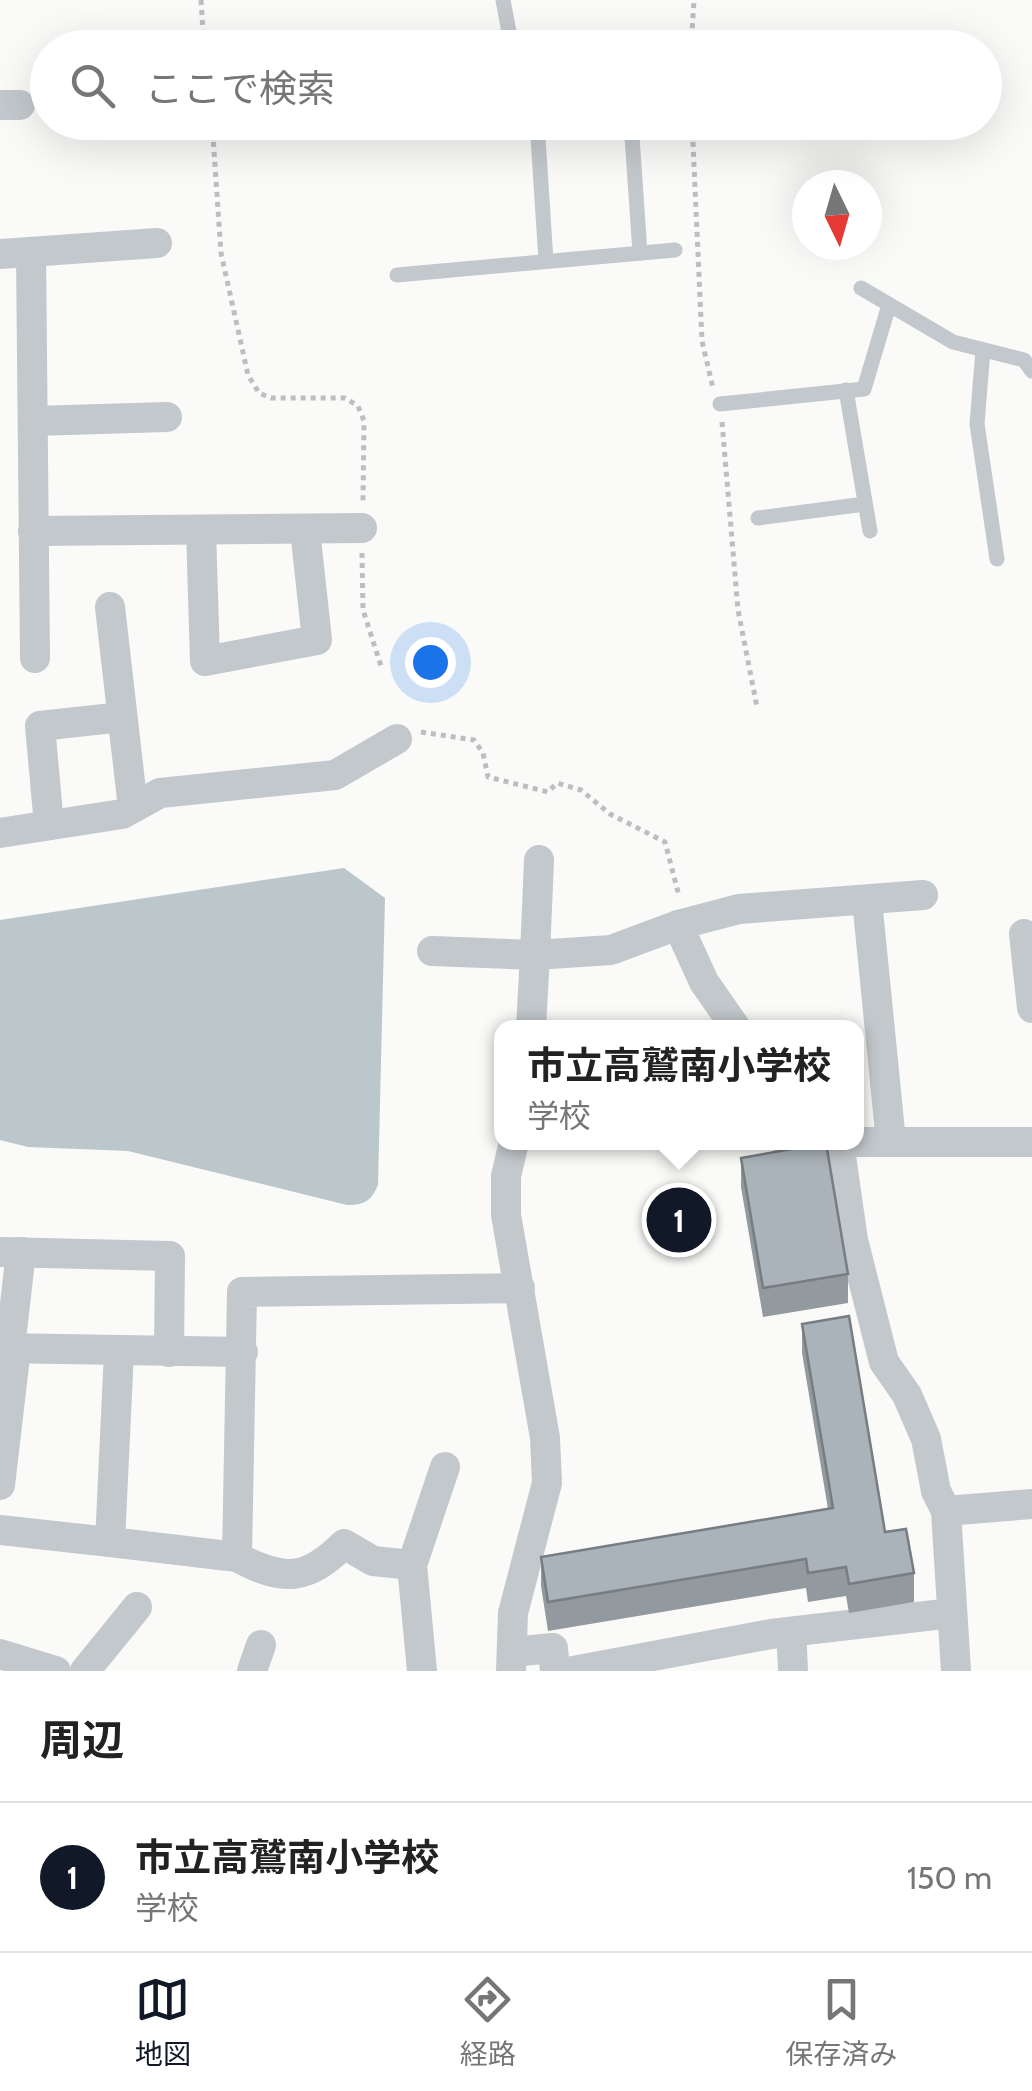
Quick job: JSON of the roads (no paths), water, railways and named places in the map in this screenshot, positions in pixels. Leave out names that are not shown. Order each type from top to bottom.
[{"type":"street","points":[[0,254],[157,243]]},
{"type":"street","points":[[31,254],[34,658]]},
{"type":"street","points":[[32,421],[166,417]]},
{"type":"street","points":[[34,531],[362,528]]},
{"type":"street","points":[[201,530],[206,661],[317,640],[305,530]]},
{"type":"street","points":[[110,608],[133,808]]},
{"type":"street","points":[[49,825],[40,726],[122,718]]},
{"type":"street","points":[[0,832],[122,814],[160,793],[335,775],[397,739]]},
{"type":"street","points":[[531,1020],[539,860]]},
{"type":"street","points":[[432,951],[534,954],[611,950],[683,923],[740,909],[923,895]]},
{"type":"street","points":[[867,900],[890,1142]]},
{"type":"street","points":[[683,923],[704,982],[730,1020]]},
{"type":"street","points":[[1024,934],[1032,1008]]},
{"type":"street","points":[[864,1142],[1032,1142]]},
{"type":"street","points":[[512,1150],[506,1176],[506,1216],[545,1438],[547,1483],[513,1613],[511,1661],[553,1648],[555,1671]]},
{"type":"street","points":[[839,1150],[853,1240],[884,1362],[907,1395],[920,1424],[936,1492],[946,1511],[956,1671]]},
{"type":"street","points":[[0,1484],[9,1348],[10,1252],[170,1256],[170,1352]]},
{"type":"street","points":[[238,1557],[242,1292],[520,1288]]},
{"type":"street","points":[[9,1348],[244,1352]]},
{"type":"street","points":[[110,1542],[119,1352]]},
{"type":"street","points":[[422,1671],[412,1565],[445,1468]]},
{"type":"street","points":[[946,1511],[1032,1504]]},
{"type":"street","points":[[0,1530],[238,1557],[259,1568],[297,1576],[320,1568],[344,1544],[374,1561],[412,1565]]},
{"type":"street","points":[[85,1671],[137,1607]]},
{"type":"street","points":[[573,1671],[771,1634],[952,1613]]},
{"type":"street","points":[[0,1654],[56,1671]]},
{"type":"lane","points":[[503,0],[509,30]]},
{"type":"lane","points":[[538,140],[546,261]]},
{"type":"lane","points":[[632,140],[640,253]]},
{"type":"lane","points":[[397,275],[674,250]]},
{"type":"lane","points":[[861,288],[953,342],[1024,360],[1032,371]]},
{"type":"lane","points":[[720,404],[864,388],[889,305]]},
{"type":"lane","points":[[983,350],[977,424],[997,559]]},
{"type":"lane","points":[[846,390],[870,531]]},
{"type":"lane","points":[[758,518],[866,504]]},
{"type":"place","name":"市立高鷲南小学校","points":[[679,1220]]}]
